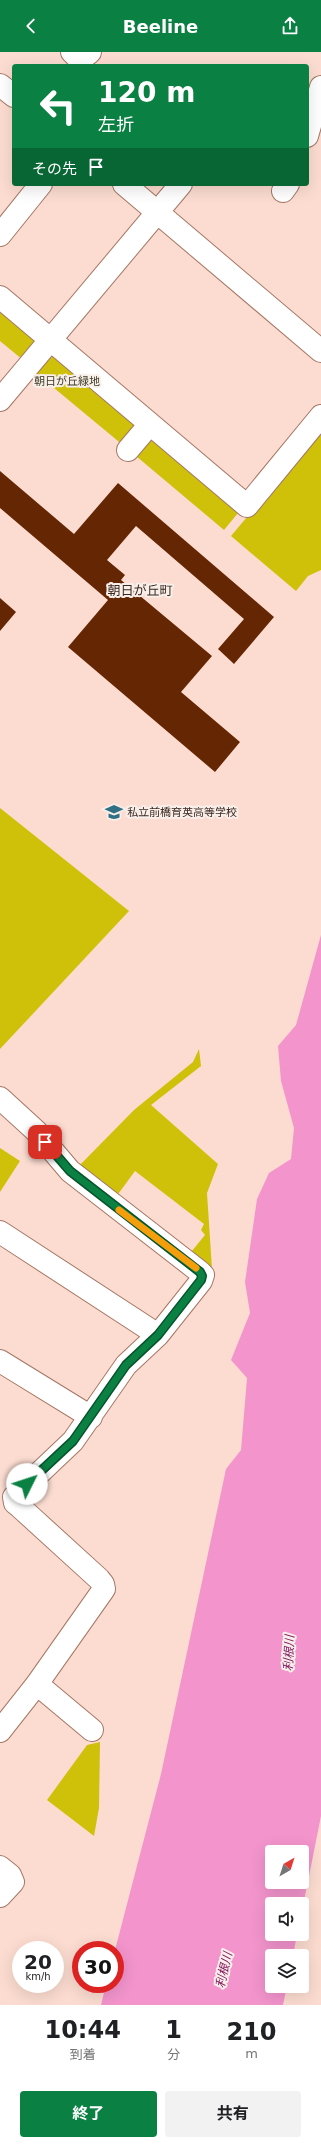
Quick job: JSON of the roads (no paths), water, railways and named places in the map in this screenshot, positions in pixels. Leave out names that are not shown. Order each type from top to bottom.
[{"type":"street","points":[[72,52],[76,56],[88,54],[90,52]]},
{"type":"street","points":[[0,85],[12,94]]},
{"type":"street","points":[[309,129],[321,87]]},
{"type":"street","points":[[0,234],[39,186]]},
{"type":"street","points":[[126,186],[321,351]]},
{"type":"street","points":[[0,400],[52,340],[179,186]]},
{"type":"street","points":[[0,297],[247,506],[321,416]]},
{"type":"street","points":[[128,450],[150,424]]},
{"type":"street","points":[[0,1098],[36,1131],[70,1171],[200,1272],[202,1276],[201,1280],[158,1335],[126,1365],[91,1417],[65,1450],[16,1494],[14,1499],[20,1507],[103,1584],[104,1589],[37,1684],[0,1731]]},
{"type":"street","points":[[0,1232],[158,1335]]},
{"type":"street","points":[[0,1361],[91,1417]]},
{"type":"street","points":[[37,1684],[92,1730]]},
{"type":"street","points":[[0,1867],[10,1875],[13,1882],[0,1896]]},
{"type":"water","name":"利根川","points":[[321,935],[321,1816],[309,1876],[309,1845],[265,1845],[265,1889],[306,1889],[305,1897],[265,1897],[265,1941],[296,1941],[294,1949],[265,1949],[265,1993],[286,1993],[283,2005],[101,2005],[104,1993],[124,1993],[124,1941],[117,1941],[161,1774],[226,1469],[241,1450],[247,1378],[231,1360],[250,1313],[245,1282],[257,1199],[269,1173],[291,1159],[294,1128],[281,1081],[278,1046],[296,1025]]},
{"type":"place","name":"私立前橋育英高等学校","points":[[114,812]]},
{"type":"district","name":"朝日が丘町","points":[[140,590]]},
{"type":"park label","name":"朝日が丘緑地","points":[[67,381]]}]
